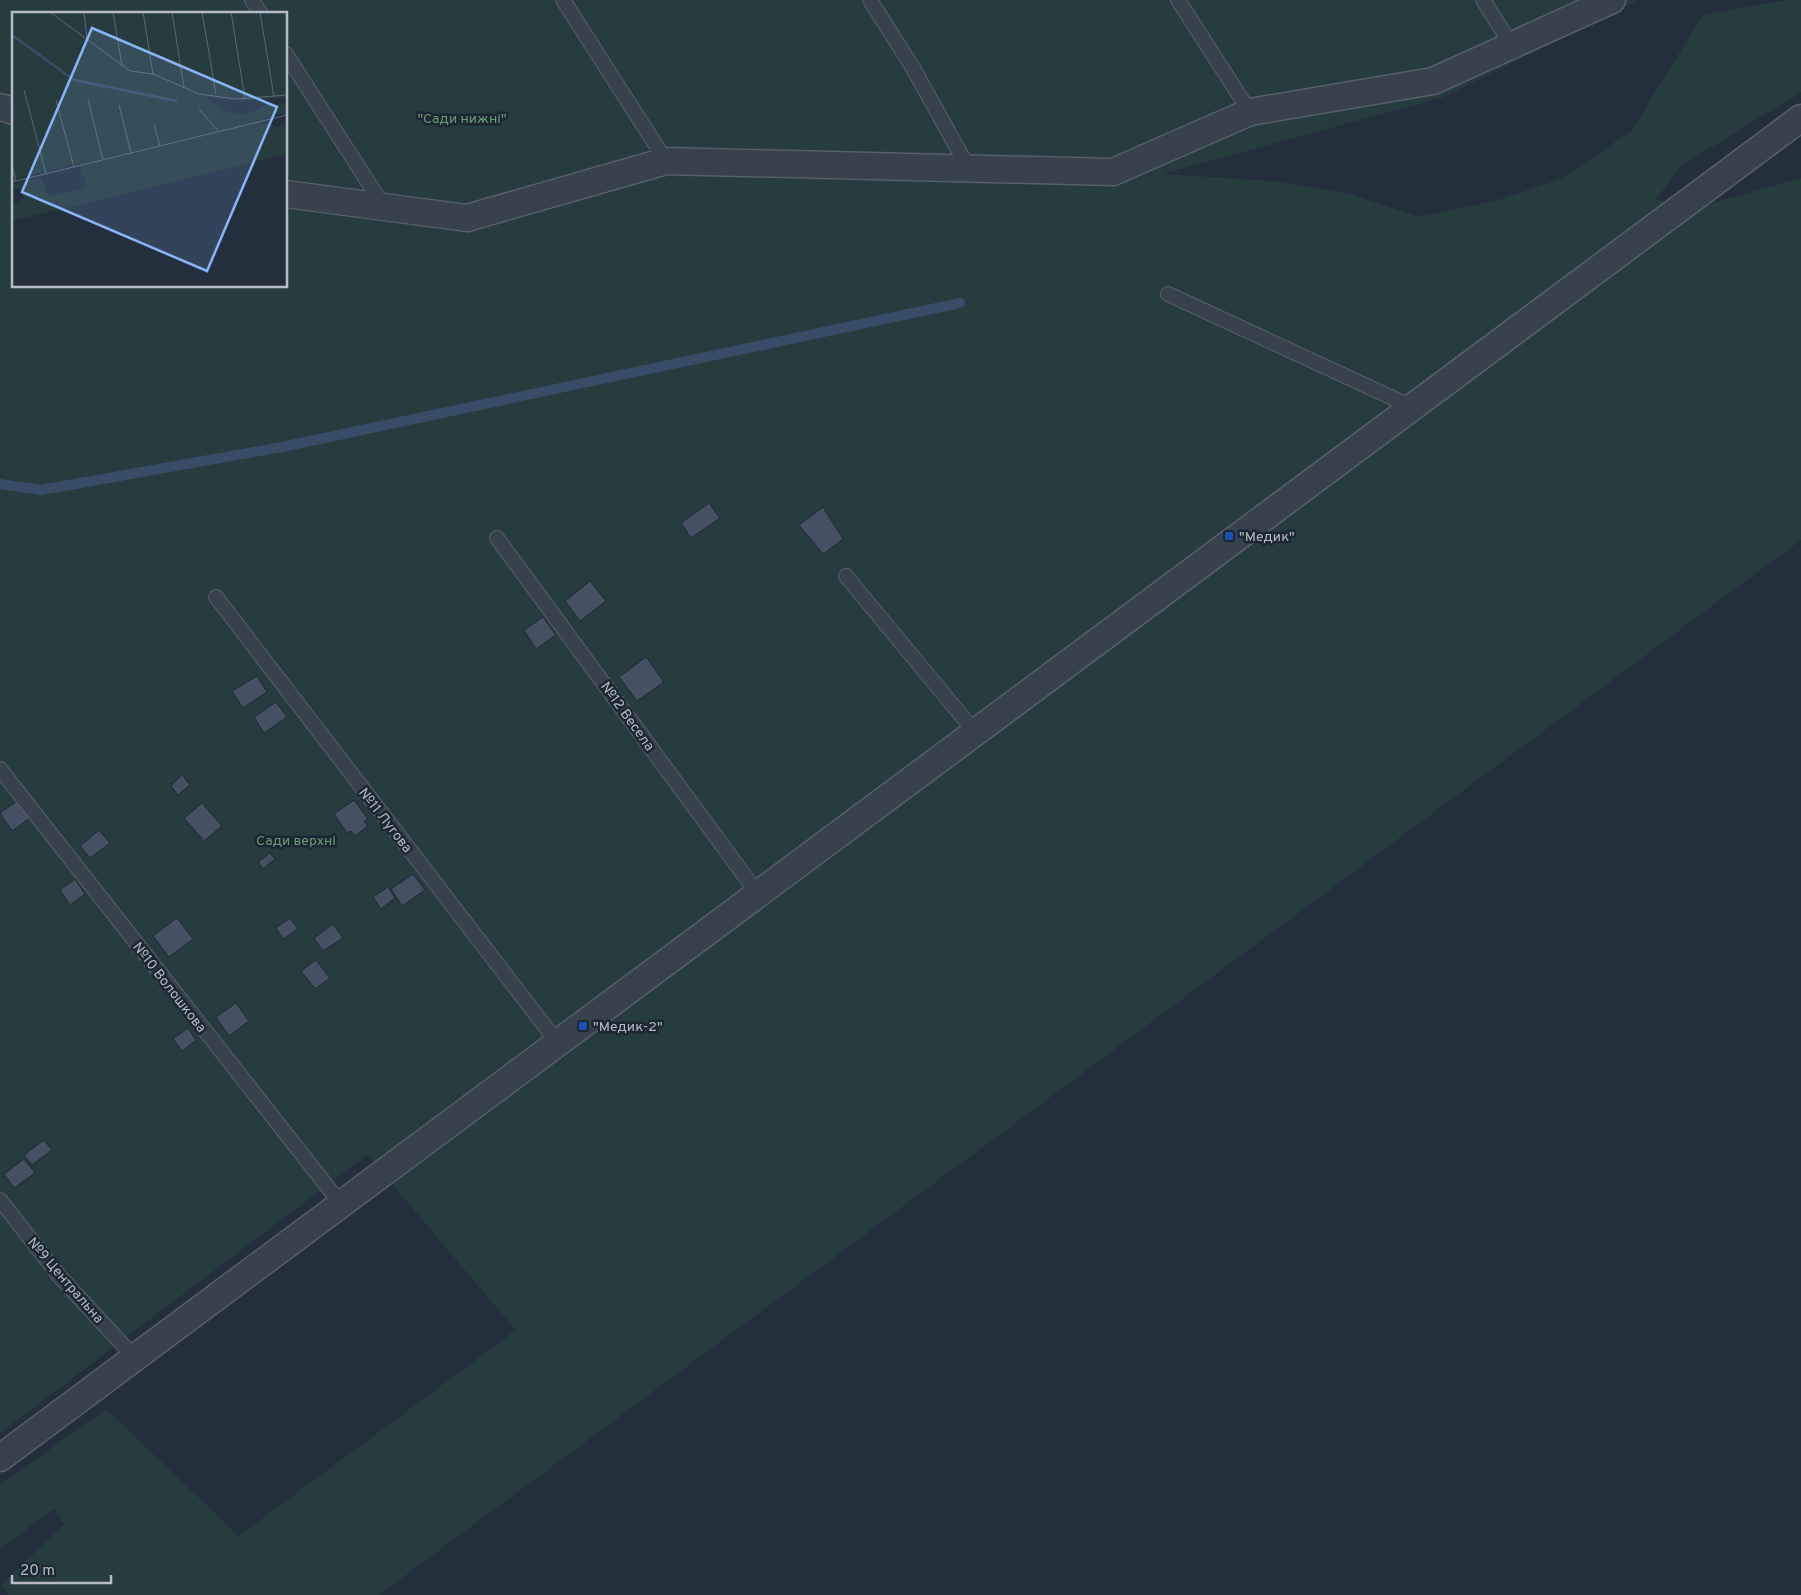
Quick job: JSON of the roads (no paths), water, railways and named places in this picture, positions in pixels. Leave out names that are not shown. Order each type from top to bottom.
[{"type":"street","points":[[288,194],[467,218],[666,161],[1113,172],[1250,112],[1434,80],[1612,0]]},
{"type":"street","points":[[0,1458],[1801,118]]},
{"type":"lane","points":[[252,0],[260,12]]},
{"type":"lane","points":[[563,0],[666,161]]},
{"type":"lane","points":[[870,0],[913,68],[969,169]]},
{"type":"lane","points":[[1178,0],[1250,112]]},
{"type":"lane","points":[[1483,0],[1512,46]]},
{"type":"lane","points":[[288,57],[384,207]]},
{"type":"lane","points":[[1168,294],[1412,407]]},
{"type":"lane","name":"№12 Весела","points":[[497,538],[758,894]]},
{"type":"lane","points":[[846,576],[975,732]]},
{"type":"lane","name":"№11 Лугова","points":[[216,597],[557,1042]]},
{"type":"lane","name":"№10 Волошкова","points":[[0,769],[341,1204]]},
{"type":"lane","name":"№9 Центральна","points":[[0,1200],[60,1278],[135,1358]]},
{"type":"waterway","points":[[0,484],[41,490],[282,447],[960,303]]},
{"type":"place","name":"\"Медик\"","points":[[1229,536]]},
{"type":"place","name":"\"Медик-2\"","points":[[583,1026]]},
{"type":"park label","name":"\"Сади нижні\"","points":[[462,118]]},
{"type":"park label","name":"Сади верхні","points":[[296,840]]}]
